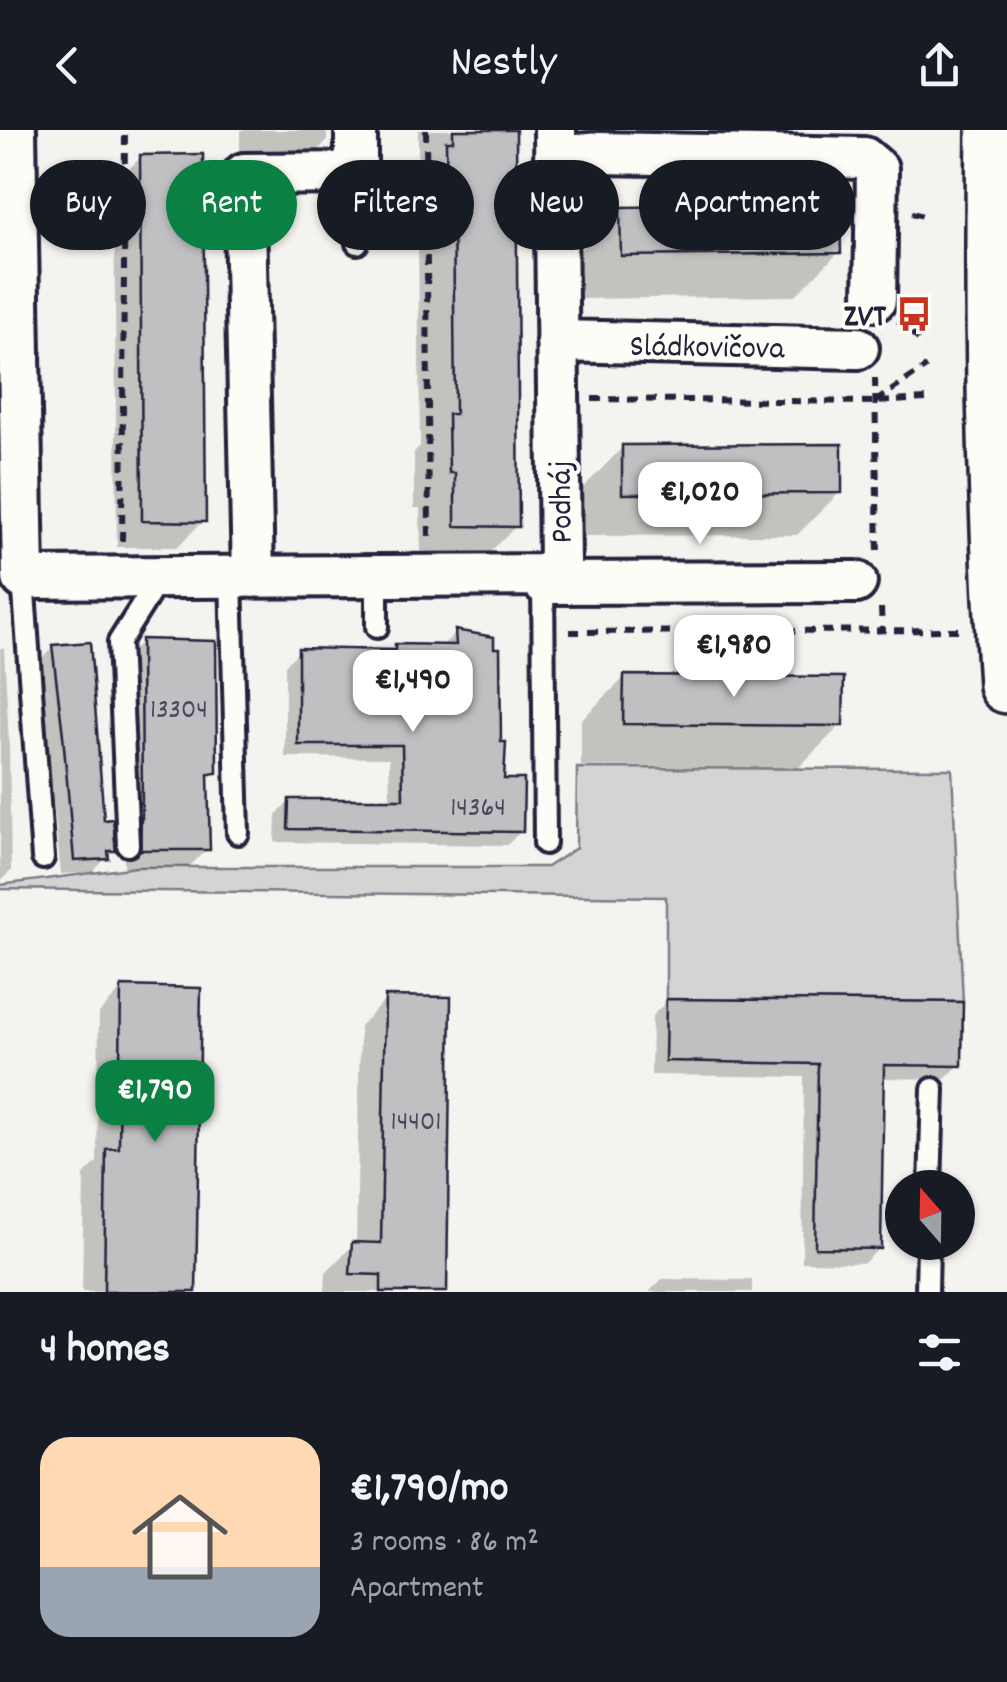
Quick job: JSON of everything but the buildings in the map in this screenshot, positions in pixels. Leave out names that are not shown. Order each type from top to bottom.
[{"type":"main road","points":[[994,130],[993,262],[1002,419],[1007,684]]},
{"type":"street","points":[[15,130],[23,578]]},
{"type":"street","points":[[356,130],[356,160]]},
{"type":"street","points":[[555,144],[600,153],[864,158],[877,169],[875,300]]},
{"type":"street","name":"Podháj","points":[[23,578],[543,579],[560,564],[555,144]]},
{"type":"street","points":[[242,577],[244,174],[317,174]]},
{"type":"street","name":"Sládkovičova","points":[[556,341],[866,357]]},
{"type":"street","points":[[543,579],[872,581]]},
{"type":"lane","points":[[0,498],[20,454]]},
{"type":"lane","points":[[377,576],[377,627]]},
{"type":"lane","points":[[128,844],[119,642],[141,577]]},
{"type":"lane","points":[[238,834],[242,577]]},
{"type":"lane","points":[[23,578],[43,858]]},
{"type":"lane","points":[[543,579],[545,843]]},
{"type":"lane","points":[[930,1170],[932,1090]]},
{"type":"lane","points":[[927,1292],[928,1260]]},
{"type":"path","points":[[125,130],[141,577]]},
{"type":"path","points":[[426,130],[429,576]]},
{"type":"path","points":[[866,357],[875,402],[872,581],[882,632]]},
{"type":"path","points":[[875,402],[926,366]]},
{"type":"path","points":[[557,399],[926,400]]},
{"type":"path","points":[[544,632],[958,630]]},
{"type":"shaded area","points":[[577,768],[952,769],[963,1002],[666,999],[666,897],[0,889],[0,885],[137,867],[547,867],[576,848]]},
{"type":"place","name":"ZVT","points":[[914,314]]}]
